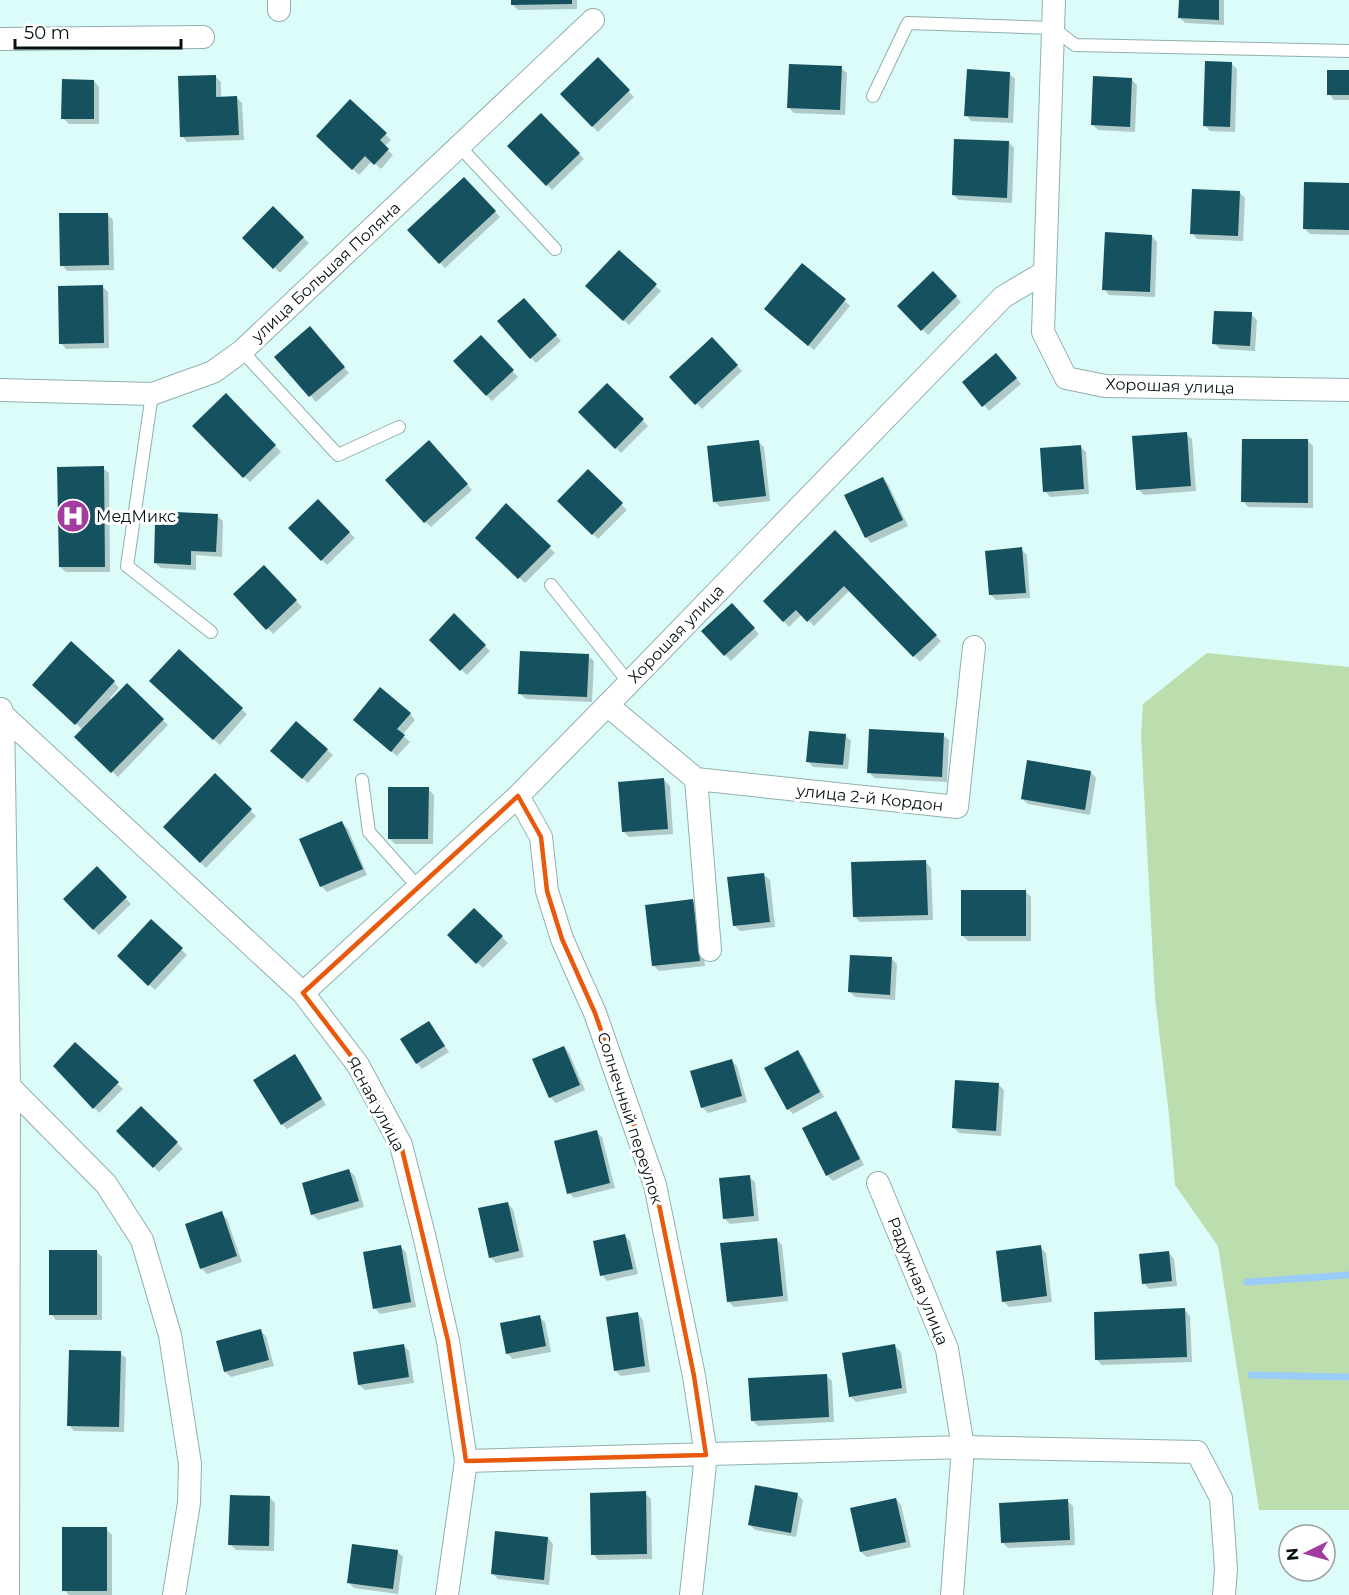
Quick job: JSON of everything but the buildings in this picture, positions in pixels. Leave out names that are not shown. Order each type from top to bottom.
[{"type":"street","name":"Хорошая улица","points":[[1054,0],[1043,332],[1066,378],[1106,386],[1349,390]]},
{"type":"street","name":"улица Большая Поляна","points":[[0,390],[152,394],[213,372],[242,351],[593,20]]},
{"type":"street","points":[[0,39],[203,37]]},
{"type":"street","name":"Хорошая улица","points":[[303,993],[518,796],[1003,297],[1045,272]]},
{"type":"street","name":"улица 2-й Кордон","points":[[696,778],[957,807],[974,647]]},
{"type":"street","points":[[607,705],[696,778],[710,950]]},
{"type":"street","points":[[2,711],[9,1086],[4,1457],[8,1595]]},
{"type":"street","name":"Ясная улица","points":[[2,711],[303,993],[358,1065],[401,1145],[448,1341],[466,1461],[447,1595]]},
{"type":"street","name":"Солнечный переулок","points":[[518,796],[541,837],[548,891],[562,939],[595,1013],[655,1185],[694,1376],[706,1455],[691,1595]]},
{"type":"street","points":[[9,1086],[106,1184],[142,1240],[170,1335],[190,1464],[189,1503],[174,1595]]},
{"type":"street","name":"Радужная улица","points":[[878,1182],[947,1349],[963,1447],[952,1595]]},
{"type":"street","points":[[466,1461],[963,1447],[1197,1452],[1221,1498],[1226,1569],[1224,1595]]},
{"type":"lane","points":[[873,96],[908,23],[1053,28],[1075,45],[1349,51]]},
{"type":"lane","points":[[459,146],[555,249]]},
{"type":"lane","points":[[242,351],[338,455],[399,428]]},
{"type":"lane","points":[[152,394],[127,566],[211,632]]},
{"type":"lane","points":[[551,585],[629,683]]},
{"type":"lane","points":[[362,780],[369,832],[418,887]]},
{"type":"highlighted area","points":[[518,796],[541,837],[547,891],[562,939],[595,1013],[655,1185],[694,1376],[706,1455],[466,1461],[448,1341],[401,1145],[358,1065],[303,993]]},
{"type":"green space","points":[[1207,653],[1349,667],[1349,1510],[1259,1510],[1218,1246],[1175,1185],[1155,997],[1141,736],[1143,704]]},
{"type":"waterway","points":[[1247,1282],[1349,1275]]},
{"type":"waterway","points":[[1251,1375],[1349,1377]]},
{"type":"place","name":"МедМикс","points":[[73,516]]}]
